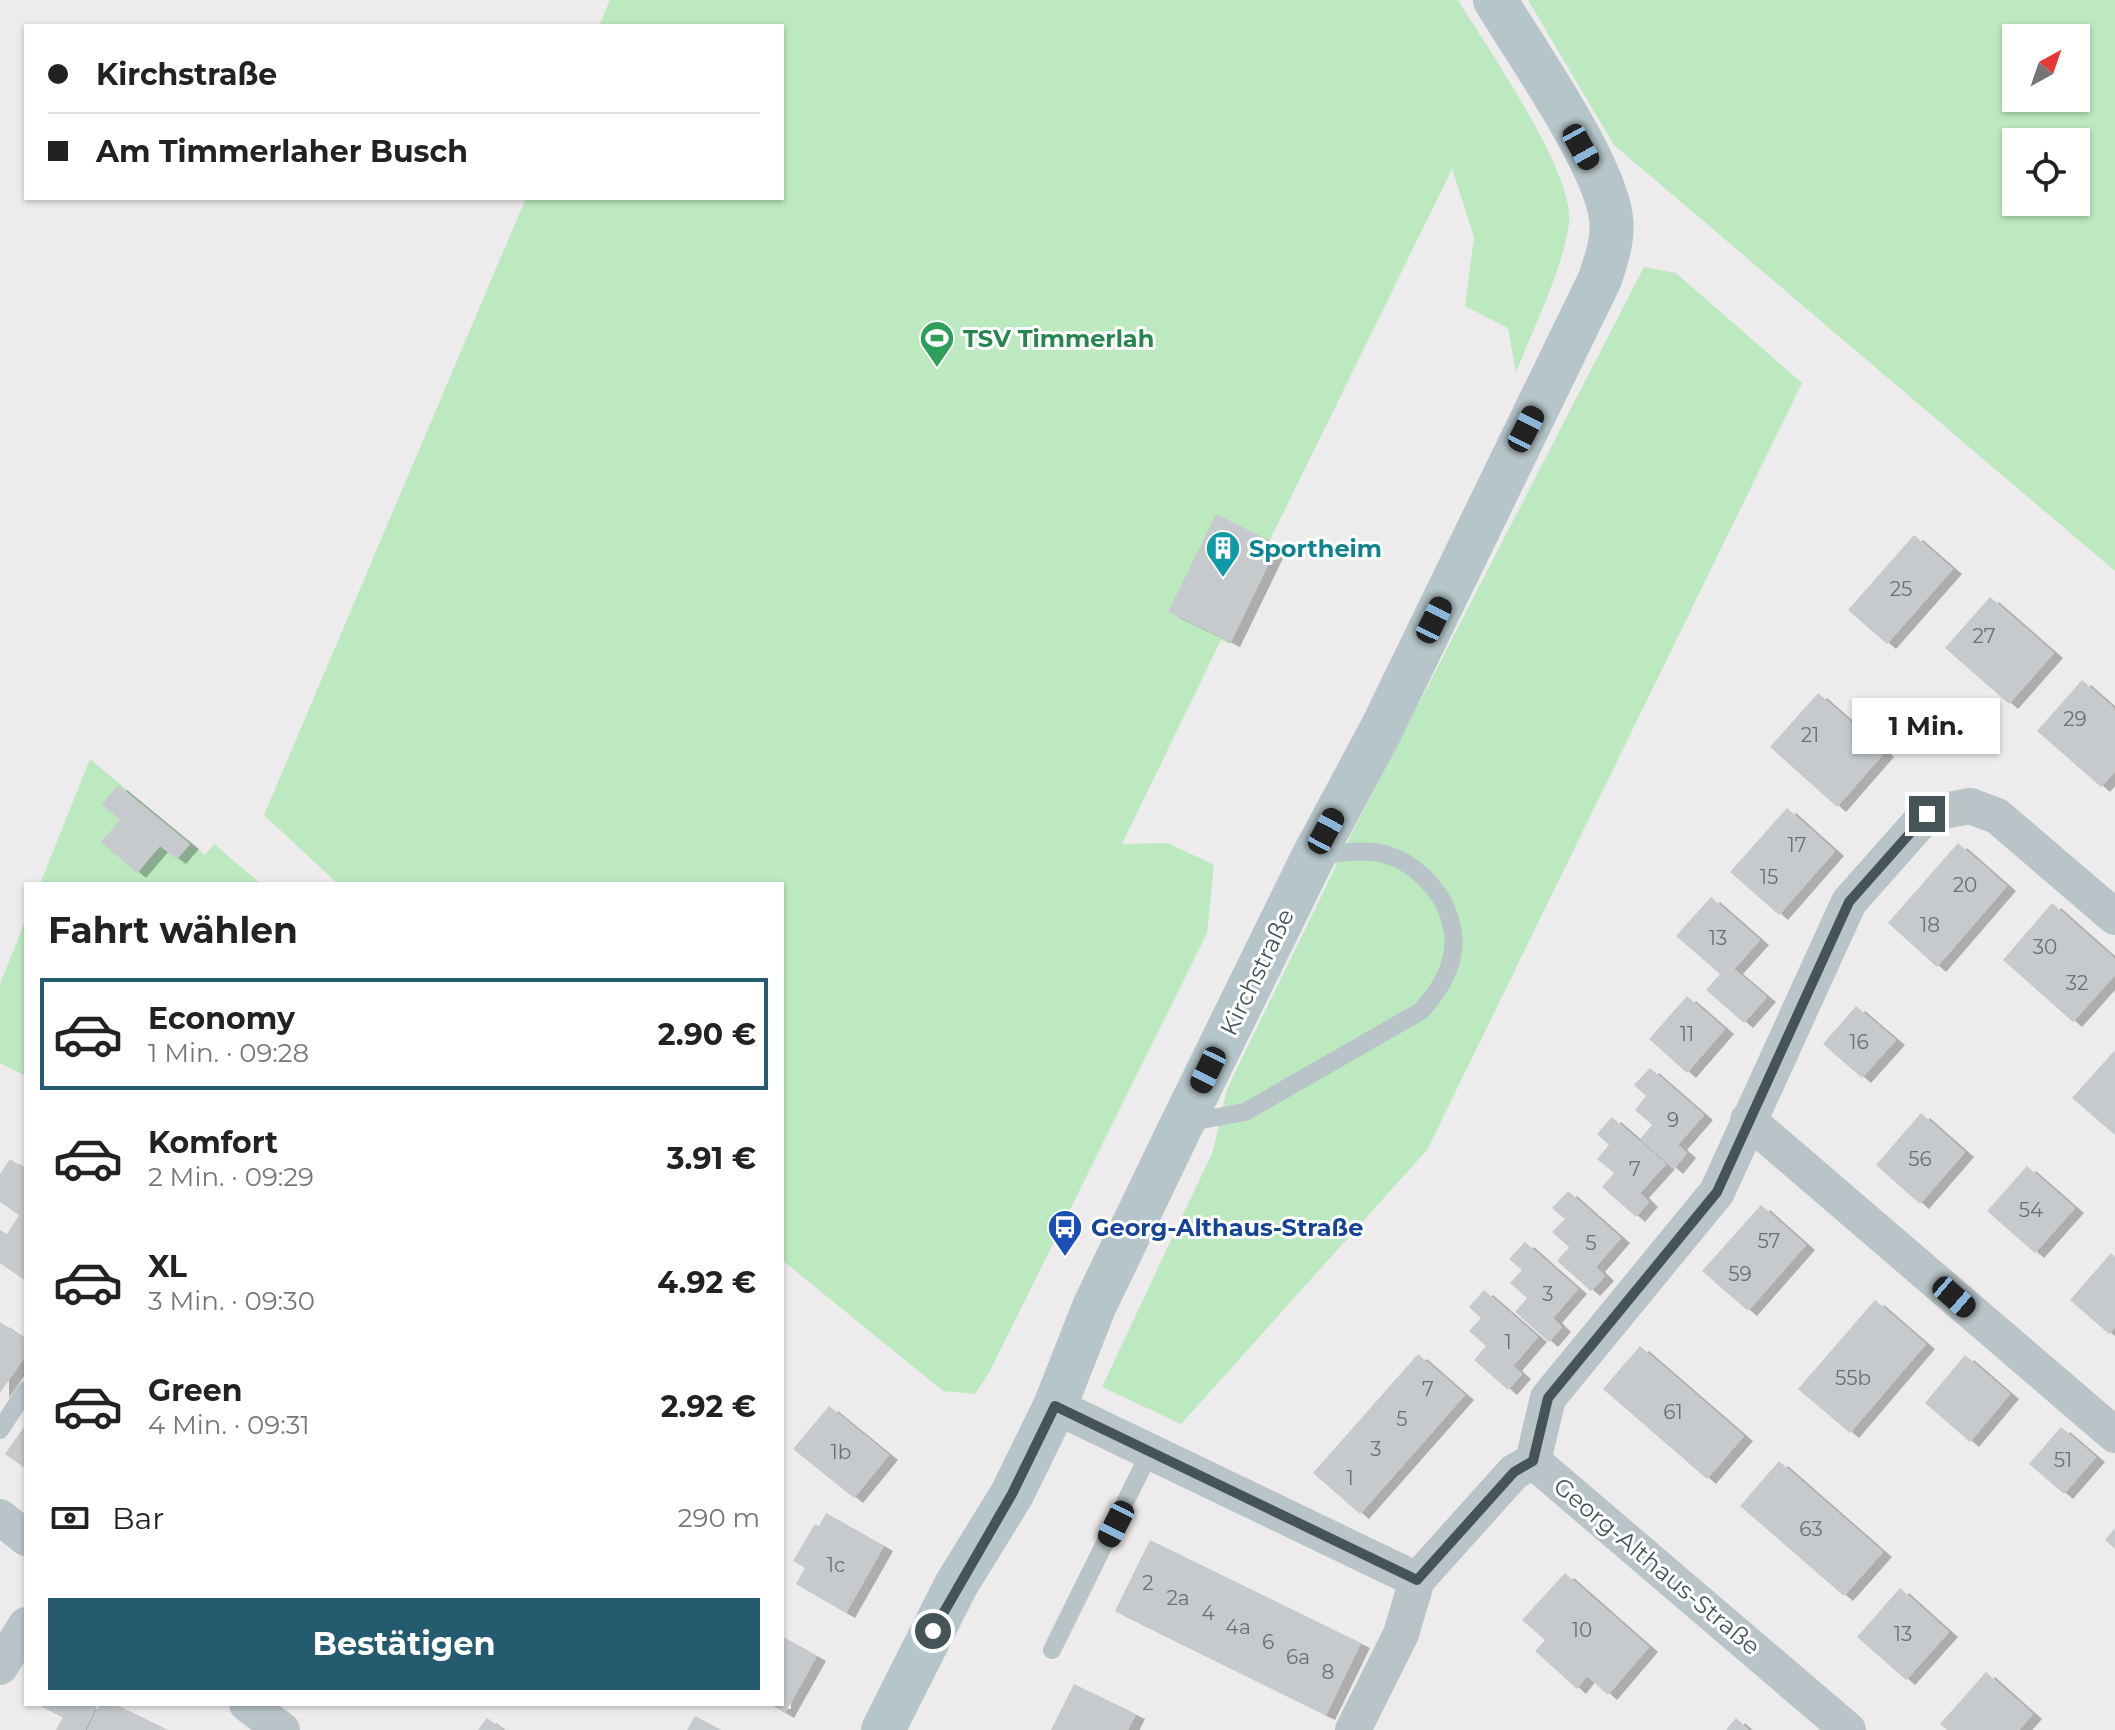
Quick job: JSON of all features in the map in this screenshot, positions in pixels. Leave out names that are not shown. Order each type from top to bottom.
[{"type":"street","name":"Kirchstraße","points":[[883,1730],[956,1585],[1012,1494],[1055,1406],[1094,1307],[1182,1124],[1313,857],[1381,730],[1600,279],[1609,251],[1611,218],[1596,174],[1495,0]]},
{"type":"street","points":[[1533,1461],[1548,1398],[1717,1192],[1849,902],[1927,814],[1970,806],[1997,816],[2115,917]]},
{"type":"street","points":[[1748,1120],[2115,1435]]},
{"type":"street","points":[[1055,1406],[1417,1580],[1401,1634],[1353,1730]]},
{"type":"street","name":"Georg-Althaus-Straße","points":[[1417,1580],[1514,1472],[1533,1461],[1848,1730]]},
{"type":"street","points":[[0,1517],[24,1536]]},
{"type":"street","points":[[0,1667],[24,1628]]},
{"type":"street","points":[[250,1706],[282,1730]]},
{"type":"lane","points":[[1182,1124],[1245,1112],[1421,1011],[1440,989],[1451,961],[1453,939],[1441,896],[1425,878],[1405,862],[1383,853],[1367,851],[1313,857]]},
{"type":"lane","points":[[0,1430],[24,1393]]},
{"type":"lane","points":[[1052,1650],[1150,1452]]},
{"type":"green space","name":"TSV Timmerlah","points":[[610,0],[1458,0],[1544,143],[1567,201],[1569,223],[1560,261],[1516,373],[1508,328],[1465,306],[1474,237],[1452,169],[1270,540],[1279,545],[1230,644],[1221,640],[1122,844],[1168,843],[1214,865],[1207,933],[990,1371],[975,1394],[943,1391],[784,1262],[784,882],[336,882],[264,815],[525,200],[784,200],[784,24],[600,24]]},
{"type":"green space","points":[[1528,0],[2115,0],[2115,571],[1614,145]]},
{"type":"green space","points":[[1644,267],[1676,273],[1802,383],[1427,1150],[1181,1424],[1102,1387],[1213,1151],[1227,1089],[1354,829]]},
{"type":"green space","points":[[90,759],[205,855],[214,844],[259,882],[41,882]]},
{"type":"green space","points":[[24,924],[24,1075],[0,1063],[0,984]]},
{"type":"building","name":"Sportheim","points":[[1216,514],[1278,545],[1231,642],[1168,612]]},
{"type":"building","points":[[1914,535],[1953,569],[1887,644],[1848,610]]},
{"type":"building","points":[[1990,597],[2054,653],[2009,704],[1945,648]]},
{"type":"building","points":[[2082,680],[2115,709],[2115,771],[2101,787],[2037,731]]},
{"type":"building","points":[[1818,693],[1885,752],[1837,807],[1770,747]]},
{"type":"building","points":[[118,785],[190,844],[177,859],[160,846],[137,873],[101,842],[120,820],[102,804]]},
{"type":"building","points":[[1787,808],[1835,851],[1779,915],[1730,872]]},
{"type":"building","points":[[1958,843],[2007,886],[1937,967],[1888,923]]},
{"type":"building","points":[[1711,897],[1760,940],[1734,969],[1767,997],[1744,1023],[1706,990],[1720,974],[1676,936]]},
{"type":"building","points":[[2052,903],[2115,959],[2115,975],[2073,1022],[2003,960]]},
{"type":"building","points":[[1687,996],[1725,1029],[1687,1073],[1649,1039]]},
{"type":"building","points":[[1856,1006],[1896,1040],[1862,1078],[1823,1044]]},
{"type":"building","points":[[2115,1050],[2115,1135],[2072,1098]]},
{"type":"building","points":[[1650,1068],[1704,1115],[1678,1145],[1687,1153],[1674,1169],[1640,1139],[1652,1125],[1635,1110],[1646,1096],[1634,1085]]},
{"type":"building","points":[[1921,1113],[1965,1152],[1920,1204],[1876,1165]]},
{"type":"building","points":[[1612,1117],[1666,1164],[1640,1193],[1649,1202],[1636,1217],[1602,1187],[1614,1173],[1597,1159],[1609,1145],[1597,1134]]},
{"type":"building","points":[[10,1159],[24,1169],[24,1280],[0,1263],[0,1230],[7,1234],[19,1215],[0,1202],[0,1174]]},
{"type":"building","points":[[2027,1166],[2075,1208],[2035,1253],[1987,1211]]},
{"type":"building","points":[[1568,1191],[1621,1238],[1596,1267],[1605,1276],[1591,1291],[1557,1261],[1569,1247],[1552,1232],[1565,1219],[1552,1208]]},
{"type":"building","points":[[1761,1205],[1806,1245],[1748,1311],[1702,1271]]},
{"type":"building","points":[[1525,1242],[1578,1289],[1553,1318],[1562,1327],[1549,1342],[1515,1312],[1527,1298],[1510,1283],[1522,1270],[1509,1259]]},
{"type":"building","points":[[2111,1253],[2115,1257],[2115,1327],[2109,1334],[2070,1300]]},
{"type":"building","points":[[1484,1290],[1538,1337],[1513,1366],[1522,1374],[1508,1390],[1474,1360],[1486,1346],[1469,1331],[1481,1318],[1469,1307]]},
{"type":"building","points":[[1875,1300],[1926,1344],[1850,1433],[1798,1389]]},
{"type":"building","points":[[0,1322],[24,1339],[24,1358],[0,1393]]},
{"type":"building","points":[[1640,1346],[1744,1436],[1707,1479],[1603,1389]]},
{"type":"building","points":[[1418,1354],[1465,1395],[1360,1514],[1313,1473]]},
{"type":"building","points":[[1965,1355],[2010,1394],[1970,1442],[1925,1403]]},
{"type":"building","points":[[829,1406],[889,1455],[854,1498],[793,1449]]},
{"type":"building","points":[[24,1427],[24,1468],[5,1454]]},
{"type":"building","points":[[2061,1427],[2096,1457],[2064,1494],[2029,1464]]},
{"type":"building","points":[[1779,1461],[1883,1552],[1844,1596],[1740,1506]]},
{"type":"building","points":[[826,1513],[884,1546],[846,1613],[796,1584],[805,1568],[793,1561],[815,1524],[819,1526]]},
{"type":"building","points":[[2115,1528],[2115,1549],[2105,1540]]},
{"type":"building","points":[[1150,1540],[1361,1643],[1326,1715],[1115,1611]]},
{"type":"building","points":[[1565,1573],[1649,1647],[1608,1695],[1587,1676],[1577,1689],[1535,1651],[1545,1640],[1522,1620]]},
{"type":"building","points":[[1900,1588],[1949,1632],[1906,1680],[1857,1637]]},
{"type":"building","points":[[784,1637],[817,1656],[785,1713],[773,1706],[784,1706]]},
{"type":"building","points":[[1986,1672],[2033,1714],[2019,1730],[1947,1730],[1940,1724]]},
{"type":"building","points":[[1074,1684],[1136,1714],[1128,1730],[1051,1730]]},
{"type":"building","points":[[41,1706],[97,1706],[85,1730],[56,1730],[63,1717]]},
{"type":"building","points":[[99,1706],[119,1706],[168,1730],[87,1730]]},
{"type":"building","points":[[695,1716],[721,1730],[687,1730]]},
{"type":"building","points":[[487,1718],[503,1730],[478,1730]]},
{"type":"building","points":[[1736,1718],[1749,1730],[1726,1730]]},
{"type":"place","name":"TSV Timmerlah","points":[[937,369]]},
{"type":"place","name":"Sportheim","points":[[1223,579]]},
{"type":"place","name":"Georg-Althaus-Straße","points":[[1065,1258]]},
{"type":"route","points":[[933,1631],[956,1585],[1012,1494],[1055,1406],[1417,1580],[1432,1567],[1514,1472],[1533,1461],[1548,1398],[1717,1192],[1849,902],[1927,814]]}]
